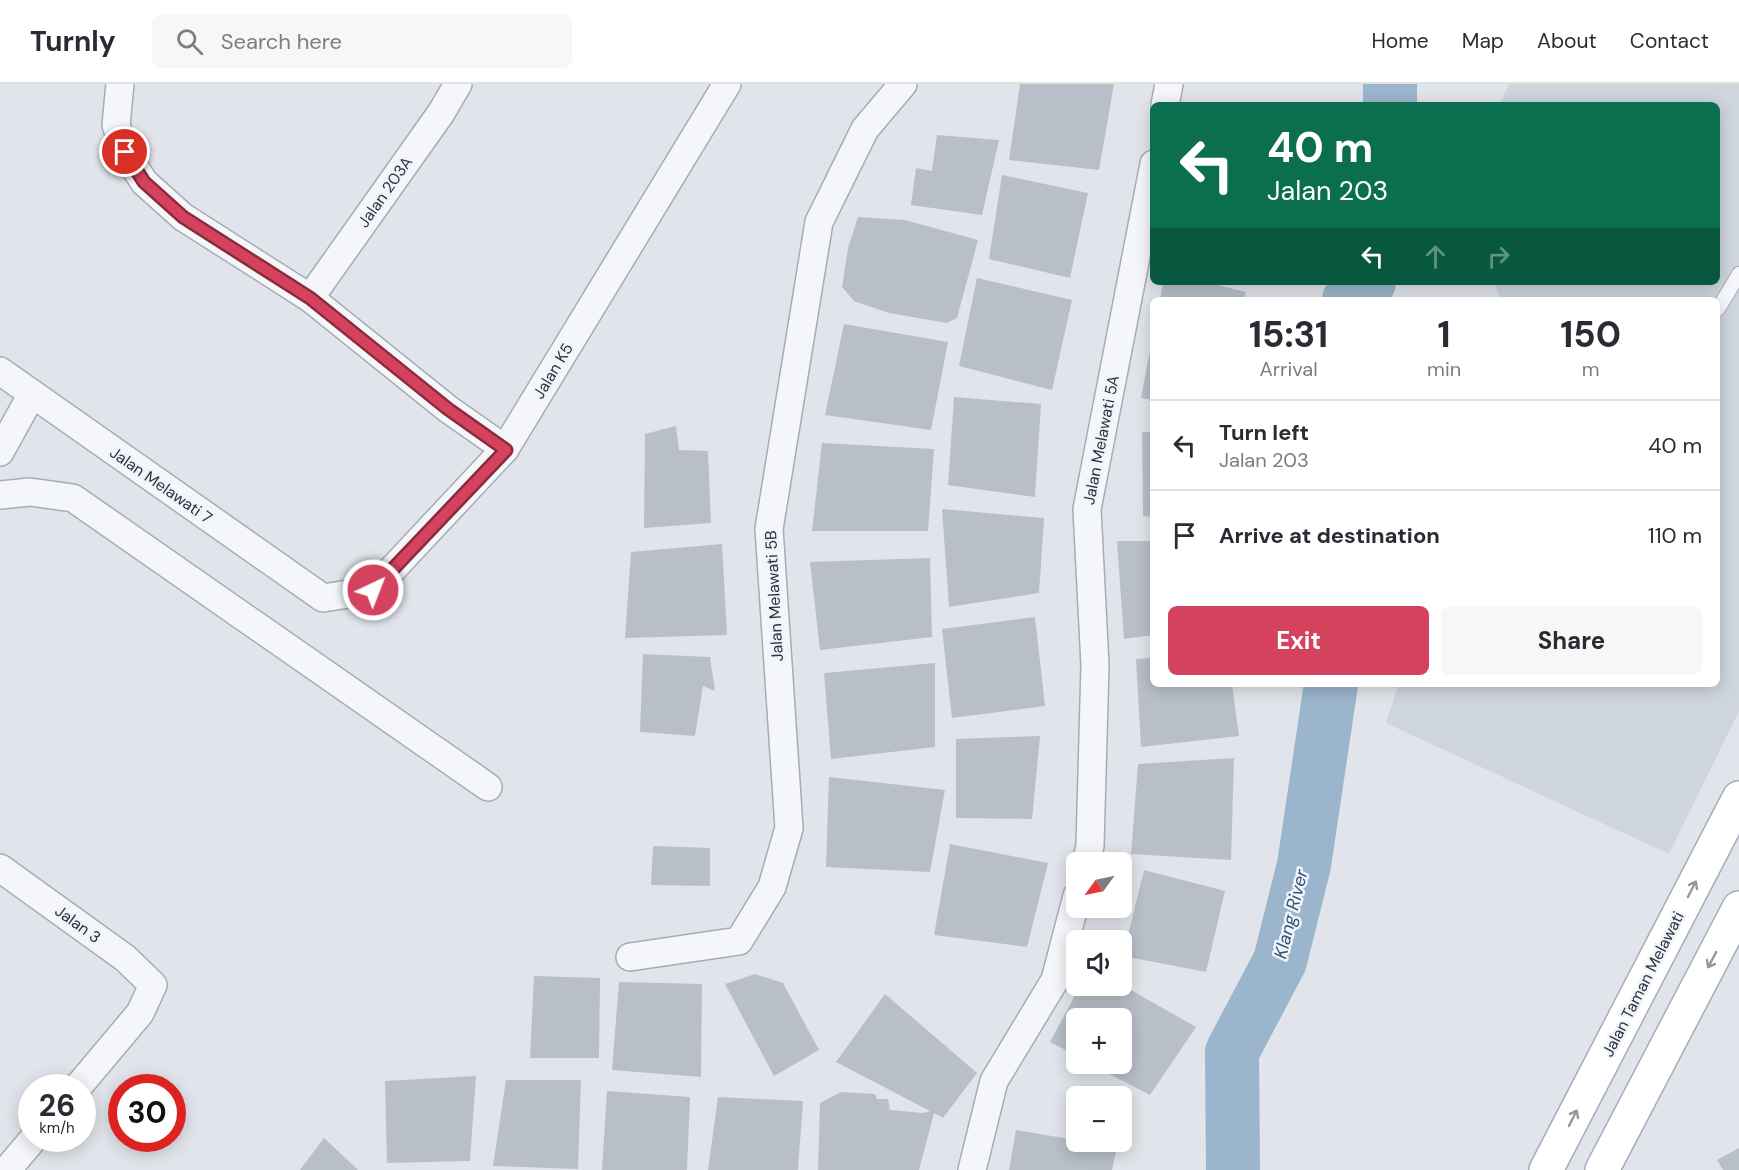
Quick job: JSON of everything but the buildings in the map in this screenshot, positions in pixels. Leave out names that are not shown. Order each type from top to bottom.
[{"type":"main road","name":"Jalan Taman Melawati","points":[[1546,1170],[1739,798]]},
{"type":"main road","points":[[1602,1170],[1739,908]]},
{"type":"street","points":[[120,84],[116,126],[125,152],[144,182],[183,217],[310,298],[448,409],[506,450]]},
{"type":"street","name":"Jalan 203A","points":[[310,298],[441,113],[458,84]]},
{"type":"street","name":"Jalan K5","points":[[322,598],[373,590],[506,450],[727,84]]},
{"type":"street","name":"Jalan Melawati 5B","points":[[630,957],[739,941],[772,887],[789,828],[769,529],[819,222],[865,129],[903,84]]},
{"type":"street","points":[[1166,102],[1169,84]]},
{"type":"street","name":"Jalan Melawati 5A","points":[[1088,852],[1095,665],[1087,510],[1150,185]]},
{"type":"street","name":"Jalan Melawati 7","points":[[0,371],[322,598]]},
{"type":"street","points":[[0,452],[32,394]]},
{"type":"street","points":[[0,495],[30,492],[73,498],[488,786]]},
{"type":"street","name":"Jalan 3","points":[[0,868],[125,958],[153,985],[140,1013],[89,1074]]},
{"type":"street","points":[[972,1170],[994,1081],[1055,980],[1071,918]]},
{"type":"street","points":[[8,1170],[23,1152]]},
{"type":"lane","points":[[1720,306],[1739,274]]},
{"type":"shaded area","points":[[1509,84],[1739,84],[1739,711],[1669,854],[1386,723],[1398,687],[1720,687],[1720,297],[1500,297],[1495,285],[1720,285],[1720,102],[1500,102]]},
{"type":"waterway","name":"Klang River","points":[[1390,84],[1390,102]]},
{"type":"waterway","name":"Klang River","points":[[1352,297],[1366,285]]},
{"type":"waterway","name":"Klang River","points":[[1233,1170],[1232,1052],[1280,961],[1304,865],[1331,687]]},
{"type":"route","points":[[125,152],[144,182],[183,217],[310,298],[448,409],[506,450],[373,590]]}]
